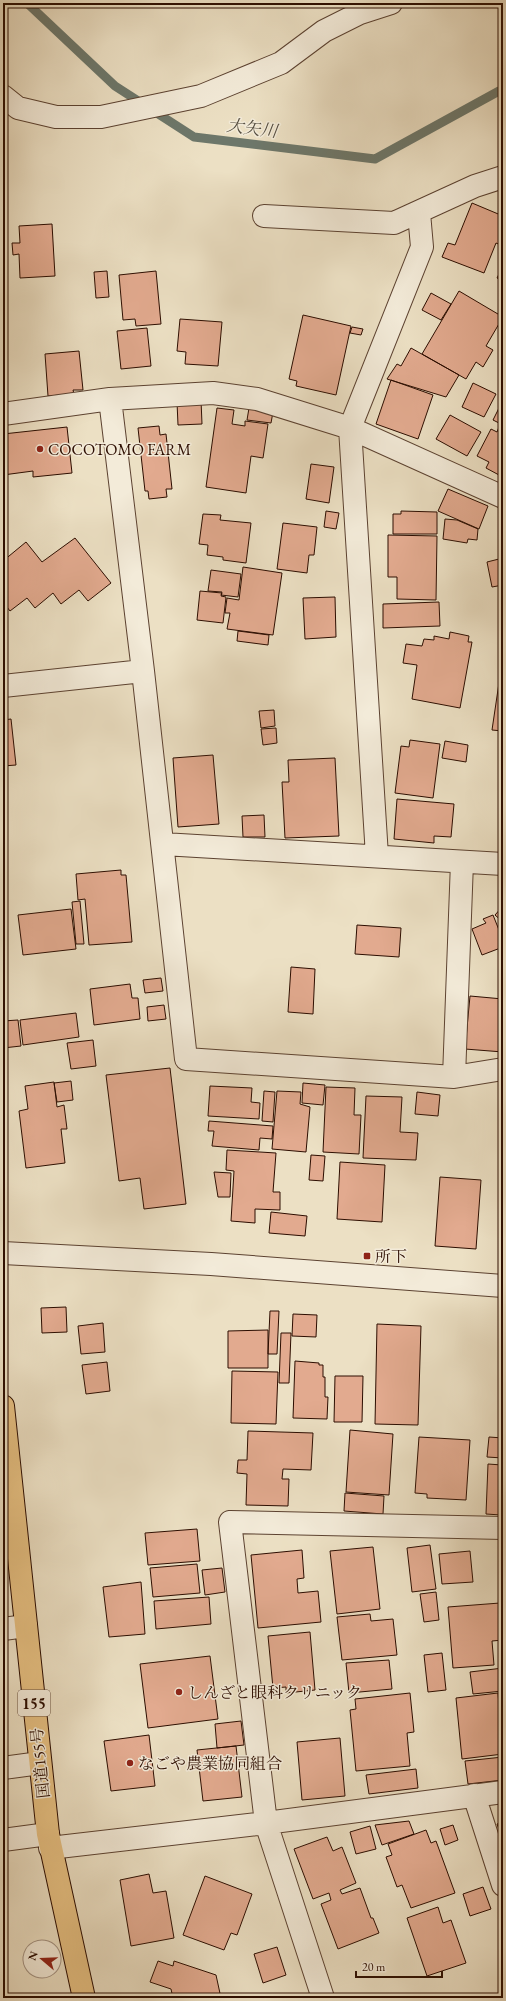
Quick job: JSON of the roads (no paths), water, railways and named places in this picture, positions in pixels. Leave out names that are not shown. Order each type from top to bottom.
[{"type":"highway","name":"国道155号","points":[[3,1406],[49,1841],[84,1998]]},
{"type":"street","points":[[3,96],[18,108],[56,117],[101,117],[201,96],[281,63],[358,8],[391,3]]},
{"type":"street","points":[[264,216],[394,223],[419,213],[475,186],[503,177]]},
{"type":"street","points":[[377,856],[350,428],[422,247],[419,213]]},
{"type":"street","points":[[3,414],[110,399],[213,393],[257,399],[350,428],[503,497]]},
{"type":"street","points":[[110,399],[143,670],[186,1059],[454,1077],[503,1069]]},
{"type":"street","points":[[3,686],[143,670]]},
{"type":"street","points":[[163,844],[503,864]]},
{"type":"street","points":[[454,1077],[462,862]]},
{"type":"street","points":[[3,1253],[211,1264],[503,1286]]},
{"type":"street","points":[[323,1998],[266,1823],[230,1522],[503,1528]]},
{"type":"street","points":[[3,1629],[26,1626]]},
{"type":"street","points":[[3,1768],[40,1763]]},
{"type":"street","points":[[3,1840],[49,1841],[266,1823],[503,1792]]},
{"type":"street","points":[[474,1795],[503,1884]]},
{"type":"waterway","name":"大矢川","points":[[27,3],[115,86],[194,137],[375,159],[499,91],[503,91]]},
{"type":"place","name":"COCOTOMO FARM","points":[[40,449]]},
{"type":"place","name":"所下","points":[[367,1256]]},
{"type":"place","name":"しんざと眼科クリニック","points":[[179,1692]]},
{"type":"place","name":"なごや農業協同組合","points":[[130,1763]]}]
